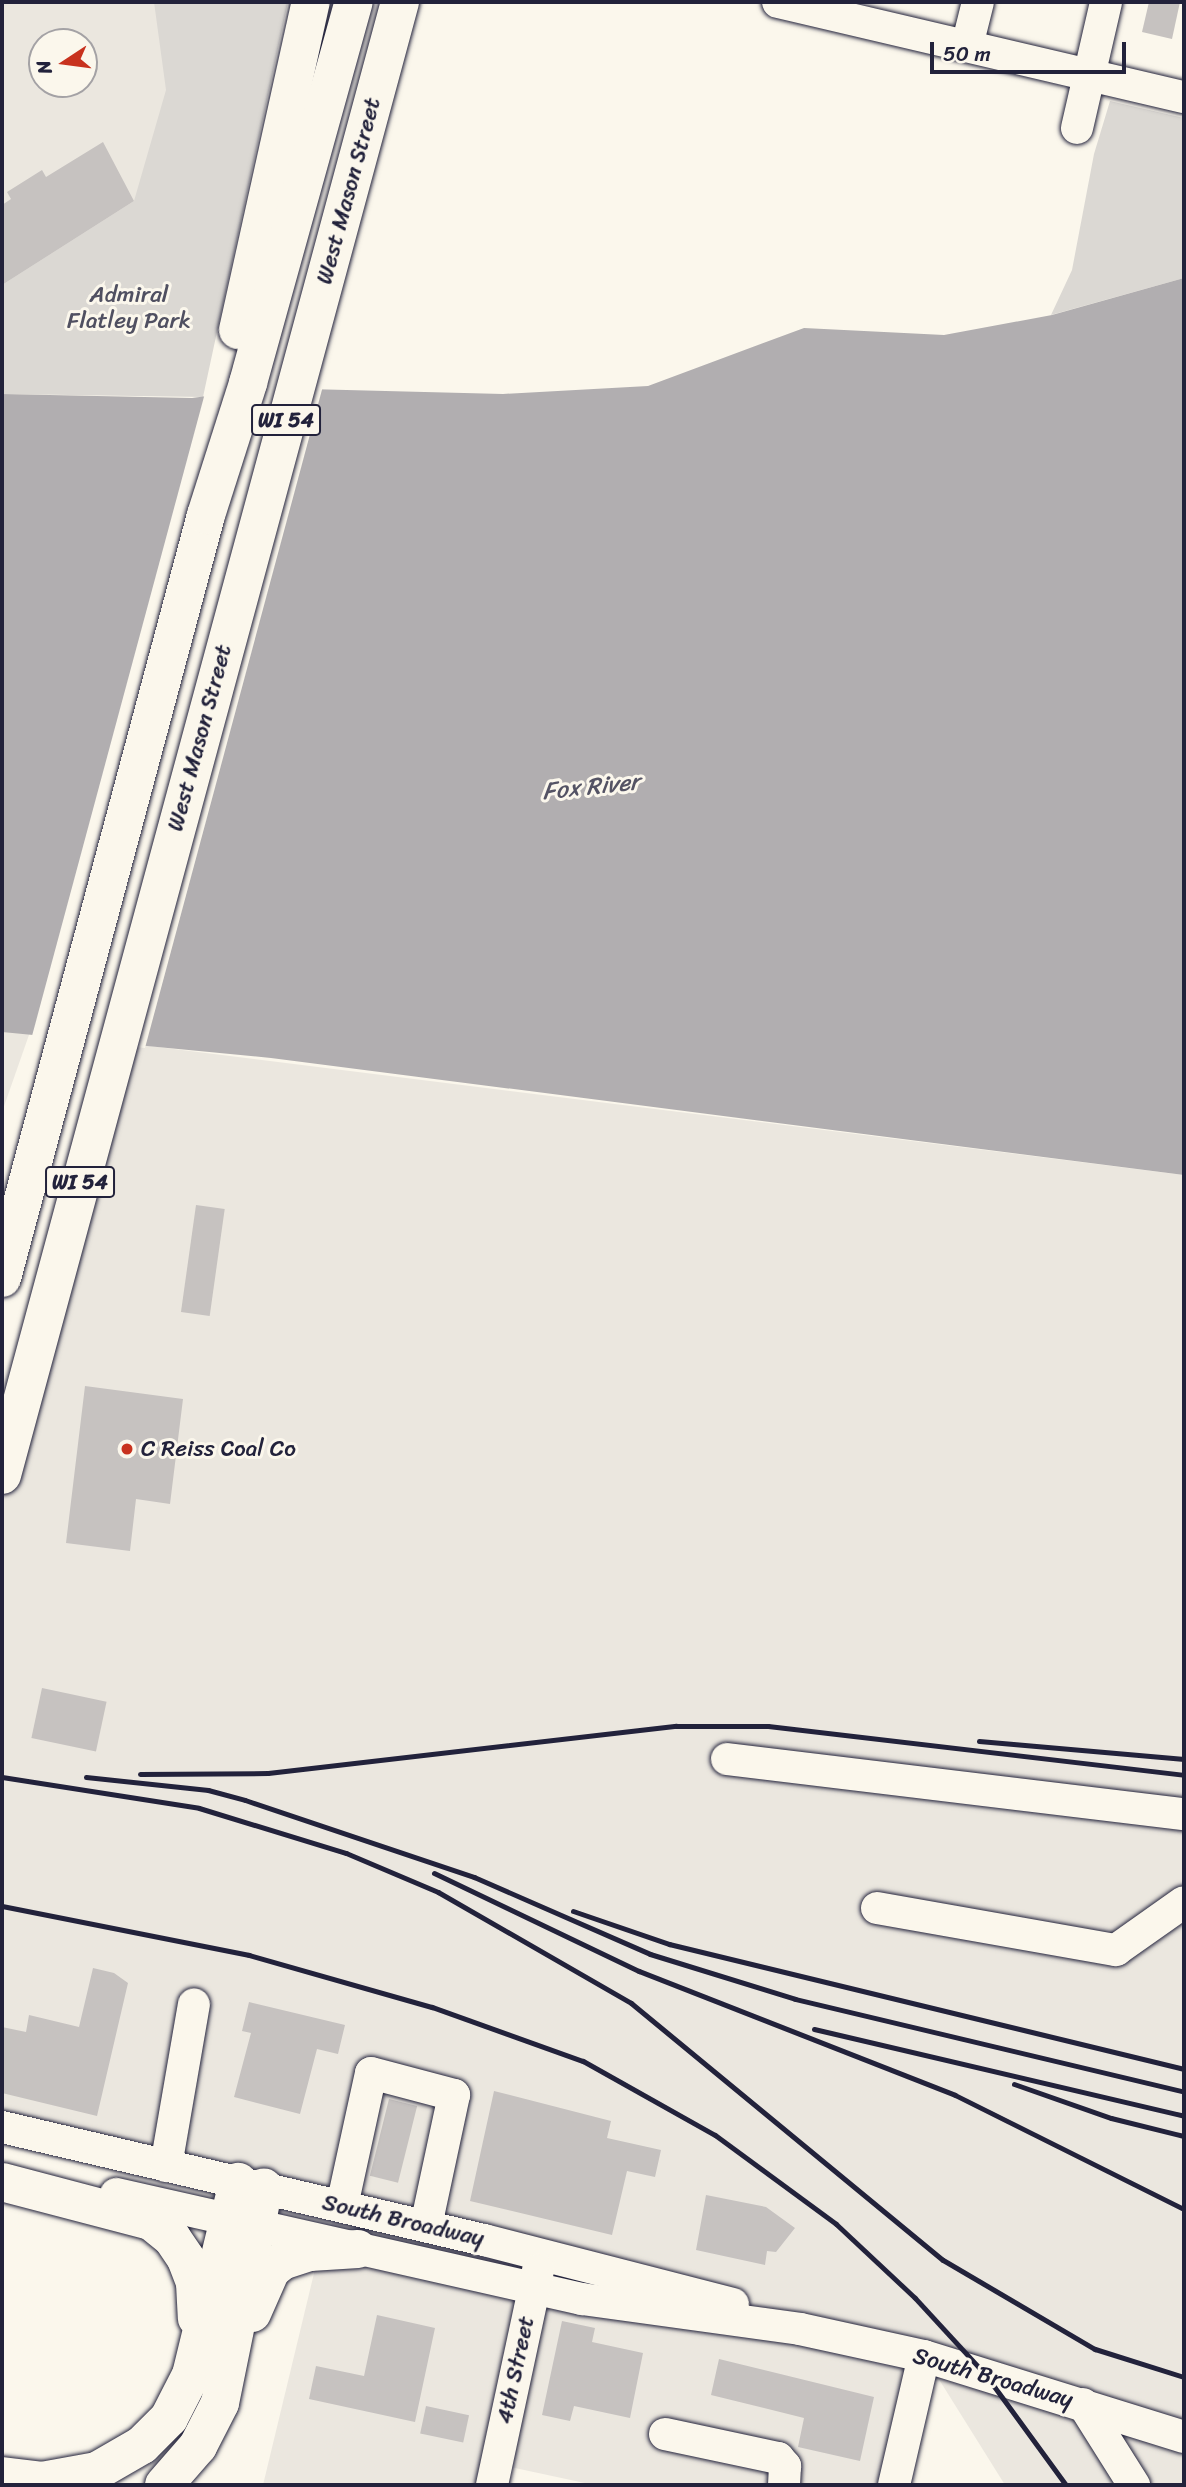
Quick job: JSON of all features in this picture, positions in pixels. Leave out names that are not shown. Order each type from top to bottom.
[{"type":"main road","points":[[206,515],[227,377],[311,2]]},
{"type":"main road","name":"West Mason Street","points":[[2,1278],[206,515],[248,383],[354,2]]},
{"type":"main road","name":"West Mason Street","points":[[2,1475],[400,2]]},
{"type":"main road","points":[[367,123],[426,2]]},
{"type":"main road","points":[[2,2182],[129,2212],[151,2221],[172,2238],[195,2283],[197,2312],[191,2375]]},
{"type":"main road","points":[[2,2476],[42,2481],[107,2467],[160,2429],[191,2375],[242,2223],[251,2185]]},
{"type":"main road","points":[[220,2403],[242,2223]]},
{"type":"main road","points":[[164,2485],[198,2446],[237,2376],[254,2305],[271,2270],[295,2256],[358,2249]]},
{"type":"street","points":[[778,2],[1184,97]]},
{"type":"street","points":[[967,46],[978,2]]},
{"type":"street","points":[[1077,128],[1106,2]]},
{"type":"street","points":[[727,1759],[1184,1814]]},
{"type":"street","points":[[877,1908],[1116,1950],[1184,1902]]},
{"type":"street","points":[[166,2166],[194,2004]]},
{"type":"street","points":[[342,2206],[371,2073],[454,2095],[426,2226]]},
{"type":"street","name":"South Broadway","points":[[2,2127],[541,2255],[732,2304],[800,2329]]},
{"type":"street","name":"South Broadway","points":[[2,2169],[534,2289],[709,2319],[800,2329],[924,2356],[1184,2437]]},
{"type":"street","name":"4th Street","points":[[492,2485],[541,2255]]},
{"type":"street","points":[[894,2485],[924,2356]]},
{"type":"street","points":[[1083,2404],[1134,2485]]},
{"type":"street","points":[[665,2434],[778,2458],[785,2466],[785,2485]]},
{"type":"shaded area","points":[[2,2],[279,2],[2,394]]},
{"type":"shaded area","points":[[2,1032],[30,1032],[2,1112]]},
{"type":"shaded area","points":[[118,1042],[1184,1175],[1184,2485],[1005,2485],[925,2357],[894,2485],[594,2485],[497,2464],[492,2485],[263,2485],[316,2265],[334,2218],[2,2139],[2,1475]]},
{"type":"green space","name":"Admiral Flatley Park","points":[[154,2],[288,2],[203,397],[2,394],[2,285],[134,201],[166,90]]},
{"type":"green space","points":[[1110,101],[1184,118],[1184,278],[1051,315],[1072,270],[1094,154]]},
{"type":"water","name":"Fox River","points":[[1184,278],[1184,1175],[271,1058],[2,1032],[2,394],[192,398],[268,388],[503,394],[648,386],[804,328],[944,335],[1052,315]]},
{"type":"pier","points":[[268,385],[323,386],[145,1048],[32,1036],[205,393]]},
{"type":"building","points":[[1149,2],[1180,2],[1172,39],[1142,32]]},
{"type":"building","points":[[103,142],[134,201],[2,285],[2,205],[11,199],[7,192],[42,170],[46,177]]},
{"type":"building","points":[[196,1205],[225,1209],[210,1316],[181,1312]]},
{"type":"building","name":"C Reiss Coal Co","points":[[85,1386],[183,1399],[170,1504],[136,1499],[130,1551],[66,1543]]},
{"type":"building","points":[[42,1688],[107,1702],[96,1752],[31,1738]]},
{"type":"building","points":[[93,1968],[114,1973],[128,1983],[97,2116],[2,2093],[2,2027],[26,2032],[29,2015],[79,2027]]},
{"type":"building","points":[[249,2002],[345,2025],[338,2054],[317,2049],[300,2114],[234,2097],[251,2033],[242,2031]]},
{"type":"building","points":[[494,2091],[611,2121],[607,2138],[661,2150],[655,2177],[627,2171],[612,2235],[470,2201]]},
{"type":"building","points":[[389,2099],[417,2106],[398,2183],[370,2176]]},
{"type":"building","points":[[706,2195],[766,2207],[795,2228],[776,2252],[767,2251],[765,2265],[696,2250]]},
{"type":"building","points":[[377,2315],[435,2328],[415,2422],[309,2399],[316,2366],[364,2376]]},
{"type":"building","points":[[562,2321],[595,2328],[592,2342],[643,2353],[630,2418],[574,2406],[570,2421],[542,2415]]},
{"type":"building","points":[[719,2359],[874,2397],[860,2461],[798,2447],[804,2418],[711,2395]]},
{"type":"building","points":[[426,2406],[469,2415],[463,2443],[420,2433]]},
{"type":"railway","points":[[140,1774],[268,1773],[676,1726],[768,1726],[1184,1775]]},
{"type":"railway","points":[[979,1741],[1184,1759]]},
{"type":"railway","points":[[2,1777],[199,1808],[346,1853],[438,1892],[631,2003],[943,2260],[1095,2349],[1184,2377]]},
{"type":"railway","points":[[86,1777],[208,1790],[245,1800],[474,1877],[650,1954],[795,1999],[1184,2092]]},
{"type":"railway","points":[[434,1873],[639,1971],[955,2095],[1184,2209]]},
{"type":"railway","points":[[2,1906],[249,1955],[432,2007],[583,2061],[715,2135],[836,2224],[915,2298],[985,2374],[1066,2485]]},
{"type":"railway","points":[[573,1911],[669,1944],[1184,2069]]},
{"type":"railway","points":[[814,2029],[1184,2116]]},
{"type":"railway","points":[[1014,2084],[1111,2118],[1184,2136]]},
{"type":"place","name":"C Reiss Coal Co","points":[[127,1449]]}]
